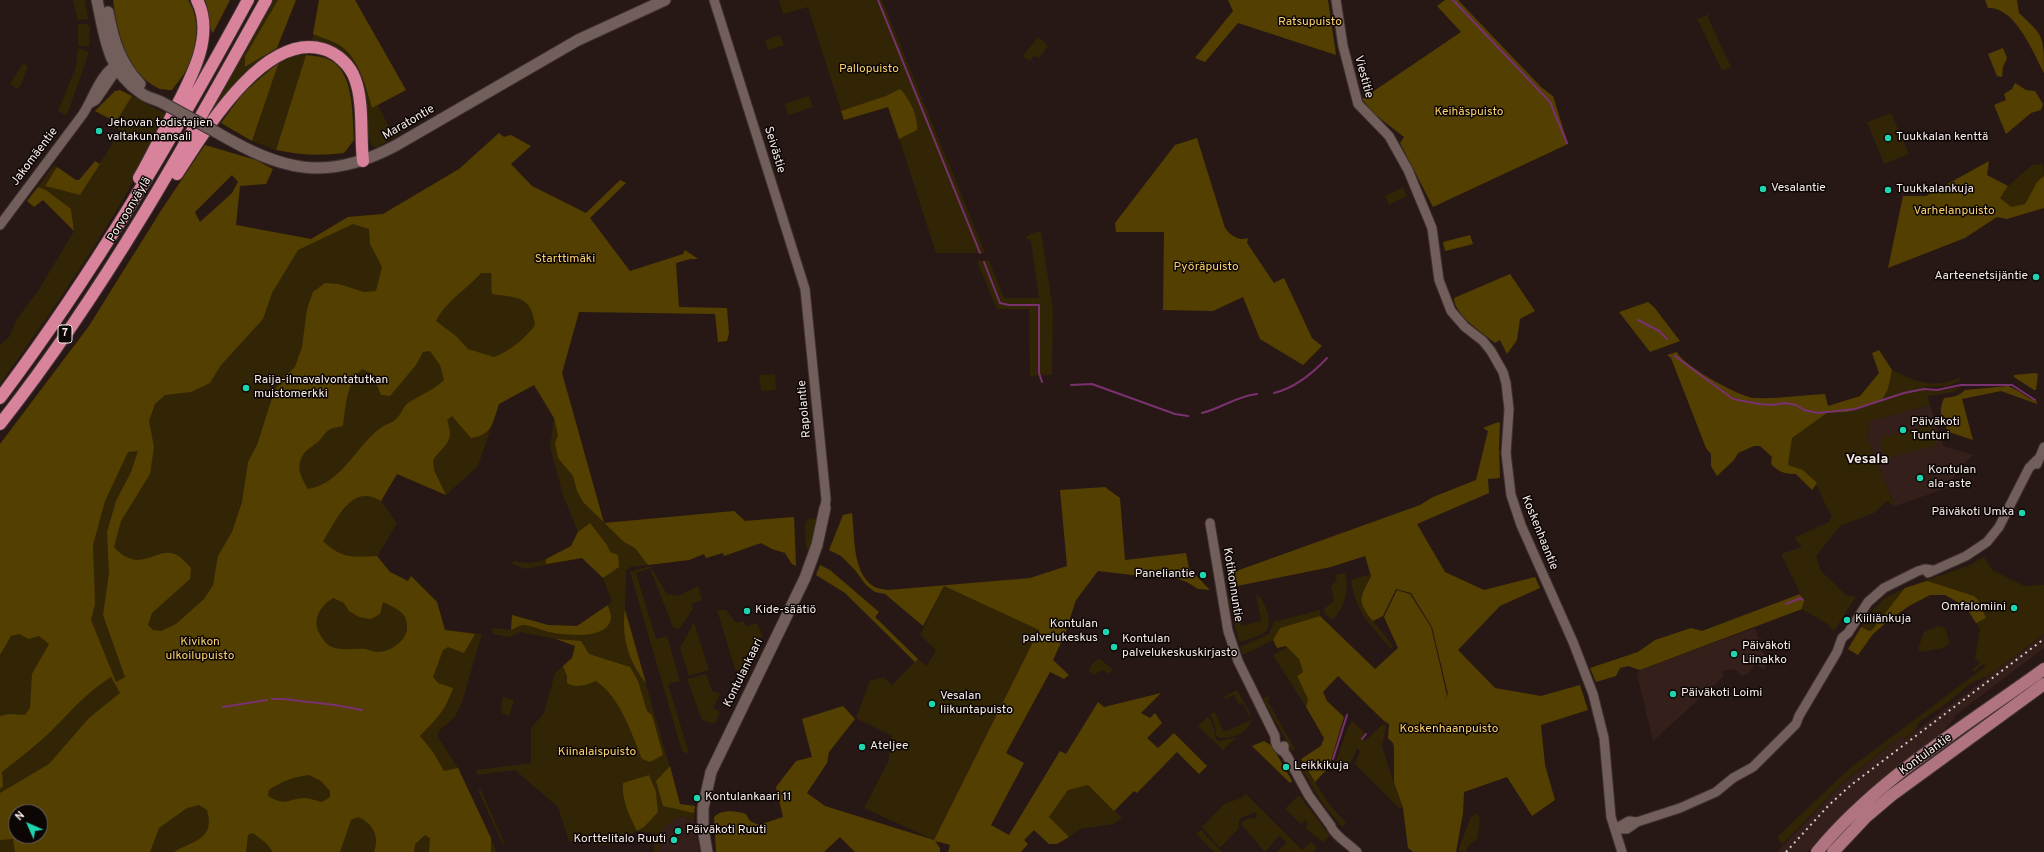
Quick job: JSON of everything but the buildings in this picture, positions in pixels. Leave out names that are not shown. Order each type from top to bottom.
[{"type":"highway","points":[[101,252],[119,212],[179,100],[198,59],[204,25],[197,0]]},
{"type":"highway","name":"Porvoonväylä","points":[[0,398],[44,337],[101,252],[175,132],[248,0]]},
{"type":"highway","name":"Porvoonväylä","points":[[0,424],[53,352],[128,241],[196,126],[266,0]]},
{"type":"highway","points":[[128,241],[232,98],[265,64],[290,50],[311,46],[325,49],[338,57],[355,78],[358,92],[363,161]]},
{"type":"main road","points":[[97,0],[109,53],[118,65]]},
{"type":"main road","points":[[105,0],[118,65]]},
{"type":"main road","name":"Maratontie","points":[[118,65],[126,80],[141,93],[159,101],[254,154],[285,164],[317,169],[337,167],[363,161],[395,146],[578,40],[665,0]]},
{"type":"main road","name":"Maratontie","points":[[118,65],[132,75],[159,101]]},
{"type":"main road","name":"Kontulankaari","points":[[707,852],[703,828],[703,808],[711,772],[805,578],[817,546],[825,508]]},
{"type":"main road","name":"Kontulantie","points":[[1817,852],[1868,798],[2044,669]]},
{"type":"main road","name":"Kontulantie","points":[[1832,852],[1866,817],[1892,795],[2044,684]]},
{"type":"street","name":"Seivästie","points":[[714,0],[802,278],[807,308]]},
{"type":"street","name":"Viestitie","points":[[1336,0],[1343,46],[1358,104],[1388,136],[1408,170],[1426,211]]},
{"type":"street","name":"Jakomäentie","points":[[89,104],[96,100],[109,83],[118,65]]},
{"type":"street","name":"Jakomäentie","points":[[0,224],[89,104],[91,96],[118,65]]},
{"type":"street","points":[[109,83],[126,80]]},
{"type":"street","name":"Koskenhaantie","points":[[1426,211],[1433,235],[1439,280],[1447,302],[1460,322],[1491,350],[1506,383],[1509,409],[1507,464],[1511,495],[1521,525],[1573,642],[1593,694],[1604,738],[1609,808],[1622,852]]},
{"type":"street","name":"Rapolantie","points":[[807,308],[826,499],[825,508]]},
{"type":"street","points":[[1615,829],[1625,830],[1637,822],[1690,804],[1722,788],[1733,778],[1742,775],[1763,758],[1785,734],[1790,724],[1799,716],[1836,652],[1842,638],[1848,633],[1861,610],[1884,588],[1925,569],[1932,570],[1966,556],[1987,542],[1999,527],[2025,479],[2029,468],[2041,452]]},
{"type":"street","name":"Kotikonnuntie","points":[[1210,523],[1228,631],[1238,661],[1275,736],[1280,739],[1284,746],[1284,752],[1309,796],[1331,826],[1342,833],[1343,838],[1357,852]]},
{"type":"shaded area","points":[[1930,405],[1943,446],[1973,455],[1959,469],[1947,488],[1895,506],[1868,440],[1869,421]]},
{"type":"shaded area","name":"Päiväkoti Loimi","points":[[1755,628],[1766,660],[1765,670],[1755,664],[1750,672],[1742,676],[1734,669],[1722,671],[1723,677],[1653,741],[1637,674],[1640,670]]},
{"type":"shaded area","points":[[2044,635],[2044,648],[1949,720],[1957,715],[1945,729],[1858,799],[1807,852],[1777,852],[1842,784],[1901,736],[1904,740]]},
{"type":"shaded area","name":"Päiväkoti Ruuti","points":[[681,816],[694,820],[700,852],[660,852],[662,828]]},
{"type":"green space","points":[[73,0],[85,0],[88,19],[78,20]]},
{"type":"green space","points":[[113,0],[188,0],[195,16],[196,24],[194,50],[188,67],[172,90],[159,89],[146,80],[137,71],[130,60],[120,36]]},
{"type":"green space","points":[[205,0],[230,0],[213,33],[210,26],[208,8]]},
{"type":"green space","points":[[273,0],[278,0],[245,56],[246,67],[277,48],[275,54],[210,122],[206,120]]},
{"type":"green space","points":[[278,0],[296,0],[277,48],[245,67],[245,56]]},
{"type":"green space","points":[[319,0],[355,0],[406,90],[372,108],[362,75],[348,53],[335,43],[313,34]]},
{"type":"green space","name":"Pallopuisto","points":[[779,0],[882,0],[985,253],[936,253],[889,107],[844,120],[808,7],[783,14]]},
{"type":"green space","name":"Ratsupuisto","points":[[1228,0],[1328,0],[1336,55],[1238,23],[1205,62],[1195,58],[1233,11]]},
{"type":"green space","name":"Keihäspuisto","points":[[1445,0],[1458,0],[1542,88],[1553,96],[1568,144],[1433,207],[1400,143],[1404,137],[1373,113],[1362,99],[1461,32],[1437,6]]},
{"type":"green space","points":[[1985,0],[2017,0],[2019,13],[2038,32],[2041,38],[2044,51],[2044,73],[2029,44],[2015,23],[1998,9],[1988,8]]},
{"type":"green space","points":[[1709,14],[1708,18],[1731,67],[1722,71],[1699,22],[1696,20]]},
{"type":"green space","points":[[78,24],[87,24],[90,27],[89,46],[78,46]]},
{"type":"green space","points":[[313,34],[335,43],[348,53],[358,67],[372,108],[378,105],[392,133],[404,127],[404,131],[376,148],[372,146],[369,139],[366,138],[362,106],[337,53],[312,41]]},
{"type":"green space","points":[[780,35],[784,45],[768,50],[765,40]]},
{"type":"green space","points":[[1038,37],[1048,46],[1039,58],[1034,55],[1030,61],[1023,56]]},
{"type":"green space","points":[[78,48],[89,52],[68,112],[65,115],[58,111],[76,67]]},
{"type":"green space","points":[[2003,48],[2007,58],[2003,67],[2002,77],[1997,76],[1988,54]]},
{"type":"green space","points":[[306,55],[276,150],[252,141],[279,62],[292,56]]},
{"type":"green space","points":[[306,55],[323,57],[335,63],[342,71],[347,81],[352,105],[354,140],[344,153],[310,154],[276,150]]},
{"type":"green space","points":[[279,62],[252,141],[221,123],[243,93]]},
{"type":"green space","points":[[23,63],[28,66],[21,85],[17,89],[10,84]]},
{"type":"green space","points":[[2015,83],[2026,90],[2035,91],[2043,104],[2041,110],[2031,113],[2006,134],[1994,105],[2006,100],[2004,94],[2012,89]]},
{"type":"green space","points":[[900,89],[913,108],[917,130],[899,139],[888,107],[844,120],[841,111],[886,96]]},
{"type":"green space","points":[[120,90],[132,96],[116,122],[95,111],[115,91]]},
{"type":"green space","points":[[132,96],[168,115],[138,172],[103,233],[53,309],[0,384],[0,345],[9,337],[17,319],[38,291],[74,231],[71,209],[46,190],[38,187],[54,165],[57,167],[45,186],[80,195],[119,133],[116,122]]},
{"type":"green space","points":[[809,96],[813,107],[788,115],[785,104]]},
{"type":"green space","name":"Tuukkalan kenttä","points":[[1891,113],[1909,154],[1884,164],[1867,122]]},
{"type":"green space","name":"Kivikon ulkoilupuisto","points":[[499,133],[504,137],[511,135],[531,146],[511,164],[532,186],[586,213],[620,180],[626,183],[590,218],[630,271],[683,254],[685,250],[698,259],[690,259],[676,263],[679,307],[727,308],[729,333],[727,341],[718,342],[715,314],[579,312],[562,373],[604,522],[583,502],[577,491],[573,476],[558,458],[555,444],[558,435],[554,418],[534,385],[499,404],[491,426],[484,434],[471,438],[452,416],[447,420],[450,433],[448,442],[433,460],[434,470],[446,495],[397,474],[381,501],[370,496],[361,496],[346,506],[323,541],[336,551],[348,556],[377,556],[390,572],[408,581],[411,576],[437,602],[445,630],[475,634],[464,653],[448,647],[443,650],[433,677],[438,683],[453,688],[443,709],[420,736],[433,752],[444,771],[458,768],[491,838],[491,852],[429,852],[430,838],[425,835],[415,844],[414,852],[374,852],[376,846],[376,836],[374,831],[368,823],[358,817],[351,820],[340,852],[273,852],[266,843],[253,833],[248,835],[246,852],[174,852],[195,842],[205,834],[208,828],[209,820],[207,810],[199,805],[187,808],[159,828],[150,852],[15,852],[14,844],[48,844],[48,804],[8,804],[8,839],[0,840],[0,793],[49,764],[89,718],[120,693],[111,677],[92,691],[77,704],[42,740],[2,772],[3,786],[0,789],[0,716],[9,714],[25,715],[30,708],[32,674],[49,644],[39,636],[29,639],[19,634],[11,636],[0,655],[0,444],[89,326],[162,209],[205,145],[256,160],[273,169],[266,184],[240,186],[236,225],[311,239],[348,217],[383,214],[459,169]],"holes":[[[232,175],[238,182],[232,193],[200,222],[195,212]],[[353,224],[369,229],[370,244],[382,267],[376,291],[364,292],[339,284],[325,283],[313,292],[307,309],[302,347],[295,367],[283,378],[274,392],[257,445],[248,462],[242,502],[232,532],[218,556],[213,585],[204,599],[176,624],[161,631],[153,630],[148,625],[152,613],[190,579],[191,568],[180,557],[172,553],[165,553],[142,560],[124,556],[114,547],[121,521],[150,474],[154,447],[149,421],[155,404],[165,395],[191,392],[210,383],[221,365],[263,319],[272,293],[298,250]],[[481,273],[491,273],[492,294],[516,298],[526,303],[533,315],[535,325],[517,344],[494,357],[468,349],[456,336],[436,321],[445,307]],[[430,351],[440,365],[444,380],[431,390],[408,403],[397,418],[382,427],[373,435],[340,472],[320,485],[308,489],[301,475],[299,466],[300,461],[305,452],[318,442],[328,431],[333,428],[343,426],[346,403],[350,388],[353,381],[362,369],[373,374],[381,395],[390,396],[416,365],[423,352]],[[138,451],[131,472],[116,501],[107,532],[109,573],[103,615],[125,677],[116,682],[91,620],[95,604],[93,545],[105,501],[128,452]],[[333,598],[344,603],[349,611],[359,617],[371,619],[380,614],[383,602],[397,609],[404,615],[407,623],[404,638],[397,645],[383,652],[376,652],[366,649],[340,649],[332,647],[323,640],[317,625],[320,610]],[[309,775],[321,781],[330,791],[330,797],[322,802],[304,798],[283,802],[268,796],[269,790],[283,782]]]},
{"type":"green space","name":"Pyöräpuisto","points":[[1197,138],[1225,228],[1235,237],[1241,239],[1248,238],[1247,243],[1274,283],[1284,278],[1312,338],[1322,346],[1303,365],[1260,339],[1243,297],[1213,311],[1163,310],[1164,232],[1116,232],[1115,223],[1175,145]]},
{"type":"green space","points":[[95,161],[100,164],[80,195],[45,186],[57,167],[76,180],[79,180]]},
{"type":"green space","name":"Varhelanpuisto","points":[[1989,161],[1987,175],[2008,186],[2000,198],[2011,207],[2025,204],[2037,182],[2044,176],[2044,208],[2007,219],[1997,217],[1965,238],[1888,268],[1903,196],[1926,196]]},
{"type":"green space","points":[[2043,164],[2044,176],[2037,182],[2025,204],[2011,208],[2000,198],[2008,186],[2032,165]]},
{"type":"green space","name":"Kivikon ulkoilupuisto","points":[[459,169],[579,312],[562,373],[604,523],[734,511],[745,521],[794,517],[796,566],[792,564],[785,553],[772,549],[761,543],[724,556],[723,553],[706,558],[704,554],[689,560],[630,567],[626,571],[625,610],[680,804],[695,806],[694,820],[681,816],[662,828],[660,852],[654,852],[655,833],[637,831],[609,845],[569,841],[558,807],[515,770],[478,775],[476,770],[531,763],[531,728],[544,713],[555,673],[572,658],[575,646],[556,639],[520,632],[510,637],[493,634],[492,628],[511,630],[512,615],[548,625],[577,626],[612,602],[603,578],[582,558],[525,569],[510,563],[516,561],[522,563],[536,562],[559,554],[571,546],[578,532],[563,495],[550,447],[554,418],[534,385],[499,404],[478,466],[446,495],[397,474],[381,501],[397,523],[377,557],[390,572],[408,581],[411,576],[437,602],[445,630],[482,634],[462,702],[455,717],[440,729],[437,736],[458,768],[497,852],[0,852],[0,444],[89,326],[132,256],[236,225],[311,239],[348,217],[383,214]]},
{"type":"green space","points":[[38,187],[46,190],[71,209],[74,231],[43,200],[34,207],[27,201]]},
{"type":"green space","points":[[1403,187],[1407,196],[1389,205],[1385,196]]},
{"type":"green space","points":[[1041,231],[1053,310],[1052,375],[1030,376],[1029,309],[997,309],[977,261],[989,261],[1004,298],[1039,298],[1031,242],[1025,237]]},
{"type":"green space","points":[[1470,235],[1473,244],[1445,251],[1443,242]]},
{"type":"green space","points":[[1510,274],[1535,311],[1520,319],[1517,340],[1507,354],[1500,340],[1495,343],[1464,317],[1455,304],[1454,298]]},
{"type":"green space","points":[[1648,302],[1654,307],[1680,341],[1650,352],[1619,312]]},
{"type":"green space","points":[[1879,350],[1892,370],[1888,389],[1882,400],[1847,412],[1827,413],[1792,438],[1788,465],[1803,470],[1817,483],[1812,490],[1796,474],[1788,474],[1779,471],[1774,467],[1771,464],[1772,457],[1760,446],[1754,446],[1738,453],[1734,460],[1717,476],[1711,466],[1711,454],[1706,448],[1671,358],[1667,355],[1677,352],[1689,365],[1700,372],[1725,387],[1748,397],[1772,398],[1825,394],[1828,406],[1860,396],[1879,373],[1872,353]]},
{"type":"green space","points":[[1892,370],[1909,378],[1925,383],[1941,383],[1959,378],[1962,380],[1948,386],[1925,387],[1926,390],[1937,391],[1961,387],[1954,392],[1928,396],[1930,405],[1869,421],[1868,440],[1895,507],[1887,501],[1874,513],[1840,526],[1816,556],[1821,571],[1847,596],[1856,596],[1834,631],[1826,623],[1802,609],[1804,601],[1781,554],[1802,547],[1794,538],[1829,522],[1832,516],[1812,479],[1798,469],[1788,465],[1792,438],[1827,413],[1847,412],[1888,389]]},
{"type":"green space","points":[[775,374],[776,390],[761,391],[759,375]]},
{"type":"green space","points":[[2038,374],[2036,390],[2014,377],[2014,375]]},
{"type":"green space","points":[[2008,386],[2037,402],[2037,404],[2001,391],[1962,399],[1973,440],[1949,432],[1941,415],[1941,407],[1944,398],[1956,396],[1965,390]]},
{"type":"green space","name":"Koskenhaanpuisto","points":[[1498,422],[1500,423],[1500,478],[1488,479],[1489,493],[1417,524],[1445,572],[1484,590],[1535,577],[1540,588],[1500,606],[1458,650],[1495,688],[1541,696],[1580,685],[1588,710],[1541,725],[1545,765],[1555,800],[1532,816],[1507,777],[1464,792],[1463,813],[1456,852],[1413,852],[1408,848],[1403,808],[1394,782],[1394,748],[1393,743],[1388,738],[1389,724],[1384,721],[1338,676],[1323,692],[1327,701],[1344,717],[1329,767],[1315,782],[1301,759],[1321,746],[1324,738],[1306,707],[1308,699],[1297,676],[1303,672],[1299,659],[1286,646],[1277,648],[1273,640],[1280,628],[1320,616],[1375,669],[1398,648],[1384,617],[1397,590],[1410,594],[1431,627],[1447,695],[1444,702],[1448,694],[1432,627],[1411,593],[1396,589],[1383,616],[1373,621],[1362,604],[1362,594],[1371,576],[1365,556],[1331,567],[1232,587],[1228,574],[1420,505],[1433,497],[1476,480],[1488,431],[1483,428]]},
{"type":"green space","points":[[1932,425],[1937,445],[1884,459],[1880,441],[1883,437]]},
{"type":"green space","points":[[1105,487],[1120,498],[1125,560],[1186,553],[1189,568],[1210,590],[1198,589],[1187,582],[1172,577],[1141,576],[1098,571],[1076,600],[1065,634],[1053,660],[1069,675],[1064,679],[1050,672],[1006,753],[1024,763],[991,825],[1009,835],[1060,751],[1066,754],[1098,702],[1104,707],[1161,693],[1141,713],[1150,718],[1155,713],[1162,723],[1147,738],[1158,748],[1174,733],[1207,766],[1199,774],[1177,752],[1137,793],[1134,791],[1114,811],[1088,785],[1068,790],[1049,817],[1069,837],[1057,844],[1049,844],[1034,830],[1024,840],[1028,844],[1021,852],[948,852],[950,845],[935,841],[940,848],[940,852],[855,852],[840,837],[824,852],[716,852],[714,817],[717,814],[729,811],[746,814],[750,821],[759,825],[783,817],[776,787],[796,761],[812,757],[802,719],[843,706],[855,719],[829,752],[827,763],[807,793],[825,806],[934,840],[1039,630],[944,586],[923,626],[885,594],[875,592],[866,585],[855,570],[841,556],[829,550],[843,515],[852,513],[854,543],[858,563],[866,580],[876,588],[888,590],[1030,578],[1067,566],[1060,490]]},
{"type":"green space","points":[[734,511],[745,521],[794,517],[796,566],[792,564],[785,553],[772,549],[761,543],[724,556],[723,553],[706,558],[704,554],[689,560],[648,565],[635,548],[624,542],[604,523]]},
{"type":"green space","points":[[809,518],[815,519],[818,522],[812,549],[806,549],[805,524]]},
{"type":"green space","points":[[590,523],[607,545],[610,552],[618,555],[619,567],[603,578],[582,558],[546,564],[546,559],[571,546],[578,532]]},
{"type":"green space","points":[[1984,557],[1992,570],[2024,586],[2044,585],[2044,634],[1990,675],[1971,683],[1942,707],[1920,721],[1914,732],[1904,739],[1901,736],[1842,783],[1783,844],[1778,840],[1778,836],[1849,769],[1986,666],[1983,664],[1974,672],[1972,670],[1980,663],[1975,659],[1980,629],[1965,606],[1945,595],[1930,595],[1909,606],[1889,620],[1873,634],[1858,655],[1848,649],[1870,613],[1885,598],[1905,588],[1970,565]]},
{"type":"green space","points":[[820,565],[830,570],[879,612],[875,617],[918,659],[915,662],[845,593],[816,575]]},
{"type":"green space","points":[[650,566],[667,594],[679,596],[698,586],[702,600],[691,604],[693,609],[679,629],[673,627],[650,568],[636,573],[656,639],[667,636],[680,681],[668,684],[689,754],[682,751],[630,572]]},
{"type":"green space","points":[[1345,573],[1345,598],[1333,620],[1325,614],[1324,609],[1334,601],[1331,587],[1337,580],[1335,575]]},
{"type":"green space","points":[[1371,574],[1361,595],[1364,610],[1393,646],[1391,649],[1365,618],[1353,592],[1351,580]]},
{"type":"green space","points":[[1927,581],[1974,596],[1978,600],[1986,618],[1976,623],[1965,606],[1945,595],[1930,595],[1909,606],[1889,620],[1873,634],[1858,655],[1848,649],[1861,627],[1869,631],[1872,630],[1905,588]]},
{"type":"green space","name":"Vesalan liikuntapuisto","points":[[944,586],[1039,630],[934,840],[864,808],[888,762],[892,736],[856,718],[870,681],[883,677],[892,685],[918,659],[927,666],[936,650],[920,635]]},
{"type":"green space","points":[[1800,594],[1804,601],[1802,609],[1640,670],[1628,666],[1620,668],[1616,676],[1596,682],[1590,668],[1638,652],[1655,640],[1691,628],[1702,631]]},
{"type":"green space","points":[[1256,595],[1265,605],[1269,627],[1267,630],[1254,638],[1239,642],[1229,599],[1235,599],[1241,626],[1261,621]]},
{"type":"green space","points":[[608,605],[611,614],[609,625],[603,630],[595,633],[585,635],[564,634],[549,632],[525,625],[511,630],[512,615],[548,625],[577,626]]},
{"type":"green space","points":[[625,610],[646,683],[635,667],[625,639]]},
{"type":"green space","points":[[717,610],[726,610],[736,623],[743,621],[746,626],[757,623],[762,635],[746,674],[735,669]]},
{"type":"green space","points":[[1320,610],[1320,616],[1280,628],[1273,640],[1243,655],[1240,647],[1269,634],[1274,622]]},
{"type":"green space","points":[[694,623],[709,670],[689,676],[680,648]]},
{"type":"green space","points":[[1938,626],[1945,628],[1950,643],[1944,648],[1920,652],[1918,649],[1924,632]]},
{"type":"green space","points":[[556,639],[581,641],[589,654],[630,667],[638,681],[647,711],[652,715],[663,755],[650,762],[642,759],[619,706],[605,688],[596,681],[578,686],[567,683],[567,676],[563,666],[572,658],[575,646]]},
{"type":"green space","points":[[1287,647],[1299,659],[1303,672],[1297,676],[1308,699],[1306,707],[1273,655]]},
{"type":"green space","points":[[1100,659],[1112,669],[1110,674],[1102,670],[1094,675],[1089,672],[1093,664]]},
{"type":"green space","points":[[706,674],[712,691],[720,694],[713,708],[720,712],[715,724],[702,720],[687,679]]},
{"type":"green space","points":[[1237,690],[1250,713],[1251,719],[1243,703],[1239,704],[1234,695],[1225,699],[1224,697]]},
{"type":"green space","points":[[1268,696],[1270,698],[1267,700],[1295,749],[1292,751],[1263,699]]},
{"type":"green space","points":[[503,697],[514,700],[509,716],[502,713],[501,705]]},
{"type":"green space","points":[[1215,712],[1223,731],[1227,731],[1251,720],[1247,728],[1241,733],[1231,737],[1219,738],[1216,735],[1215,725],[1210,714]]},
{"type":"green space","points":[[1208,716],[1213,725],[1216,740],[1220,741],[1237,737],[1223,750],[1198,726]]},
{"type":"green space","points":[[1352,721],[1365,733],[1362,738],[1365,741],[1382,725],[1386,725],[1382,747],[1402,806],[1400,809],[1355,764],[1360,751],[1357,748],[1352,760],[1342,772],[1335,764],[1347,730]]},
{"type":"green space","points":[[1264,741],[1272,746],[1292,781],[1290,783],[1252,746]]},
{"type":"green space","points":[[1304,765],[1328,803],[1346,823],[1342,827],[1323,804],[1300,766]]},
{"type":"green space","points":[[670,766],[680,804],[695,806],[694,813],[663,806],[656,781]]},
{"type":"green space","points":[[649,775],[656,792],[658,812],[644,827],[637,831],[625,802],[623,795],[623,783]]},
{"type":"green space","points":[[1088,785],[1122,818],[1113,824],[1080,829],[1069,837],[1049,817],[1067,790]]},
{"type":"green space","points":[[478,790],[481,790],[504,842],[503,845]]},
{"type":"green space","points":[[1246,794],[1302,850],[1311,842],[1317,848],[1313,852],[1277,852],[1287,842],[1279,836],[1265,852],[1241,824],[1246,819],[1257,818],[1255,812],[1239,819],[1239,828],[1220,848],[1202,827],[1224,804],[1241,798]]},
{"type":"green space","points":[[1299,795],[1330,836],[1323,842],[1305,828],[1308,824],[1305,820],[1301,824],[1285,809]]},
{"type":"green space","points":[[1476,813],[1480,819],[1477,839],[1470,844],[1465,852],[1458,851],[1470,819]]},
{"type":"green space","points":[[1201,830],[1222,852],[1214,852],[1196,834]]},
{"type":"waterway","points":[[878,0],[980,253]]},
{"type":"waterway","points":[[1453,0],[1550,102],[1567,143]]},
{"type":"waterway","points":[[984,262],[1000,303],[1009,305],[1039,305],[1039,373],[1042,382]]},
{"type":"waterway","points":[[1638,320],[1659,331],[1667,339]]},
{"type":"waterway","points":[[1675,356],[1733,399],[1759,404],[1772,405],[1785,403],[1796,405],[1804,410],[1818,413],[1855,409],[1904,393],[1924,389],[1937,390],[1961,385],[2012,385],[2035,400]]},
{"type":"waterway","points":[[1274,393],[1289,388],[1303,380],[1327,358]]},
{"type":"waterway","points":[[1071,385],[1092,384],[1175,414],[1188,416]]},
{"type":"waterway","points":[[1202,413],[1243,397],[1257,394]]},
{"type":"waterway","points":[[1786,604],[1801,598],[1803,600]]},
{"type":"waterway","points":[[272,699],[335,705],[362,710]]},
{"type":"waterway","points":[[223,707],[267,700]]},
{"type":"waterway","points":[[1333,759],[1347,715]]},
{"type":"waterway","points":[[1362,739],[1366,734]]},
{"type":"railway","points":[[1786,852],[1829,805],[1851,785],[2044,639]]},
{"type":"place","name":"Jehovan todistajien valtakunnansali","points":[[99,131]]},
{"type":"place","name":"Tuukkalan kenttä","points":[[1888,138]]},
{"type":"place","name":"Vesalantie","points":[[1763,189]]},
{"type":"place","name":"Tuukkalankuja","points":[[1888,190]]},
{"type":"place","name":"Aarteenetsijäntie","points":[[2036,277]]},
{"type":"place","name":"Raija-ilmavalvontatutkan muistomerkki","points":[[246,388]]},
{"type":"place","name":"Päiväkoti Tunturi","points":[[1903,430]]},
{"type":"place","name":"Kontulan ala-aste","points":[[1920,478]]},
{"type":"place","name":"Päiväkoti Umka","points":[[2022,513]]},
{"type":"place","name":"Paneliantie","points":[[1203,575]]},
{"type":"place","name":"Omfalomiini","points":[[2014,608]]},
{"type":"place","name":"Kide-säätiö","points":[[747,611]]},
{"type":"place","name":"Kiiliänkuja","points":[[1847,620]]},
{"type":"place","name":"Kontulan palvelukeskus","points":[[1106,632]]},
{"type":"place","name":"Kontulan palvelukeskuskirjasto","points":[[1114,647]]},
{"type":"place","name":"Päiväkoti Liinakko","points":[[1734,654]]},
{"type":"place","name":"Päiväkoti Loimi","points":[[1673,694]]},
{"type":"place","name":"Vesalan liikuntapuisto","points":[[932,704]]},
{"type":"place","name":"Ateljee","points":[[862,747]]},
{"type":"place","name":"Leikkikuja","points":[[1286,767]]},
{"type":"place","name":"Kontulankaari 11","points":[[697,798]]},
{"type":"place","name":"Päiväkoti Ruuti","points":[[678,831]]},
{"type":"place","name":"Korttelitalo Ruuti","points":[[674,840]]},
{"type":"district","name":"Vesala","points":[[1867,460]]},
{"type":"park label","name":"Starttimäki","points":[[565,260]]},
{"type":"park label","name":"Kiinalaispuisto","points":[[597,753]]}]
